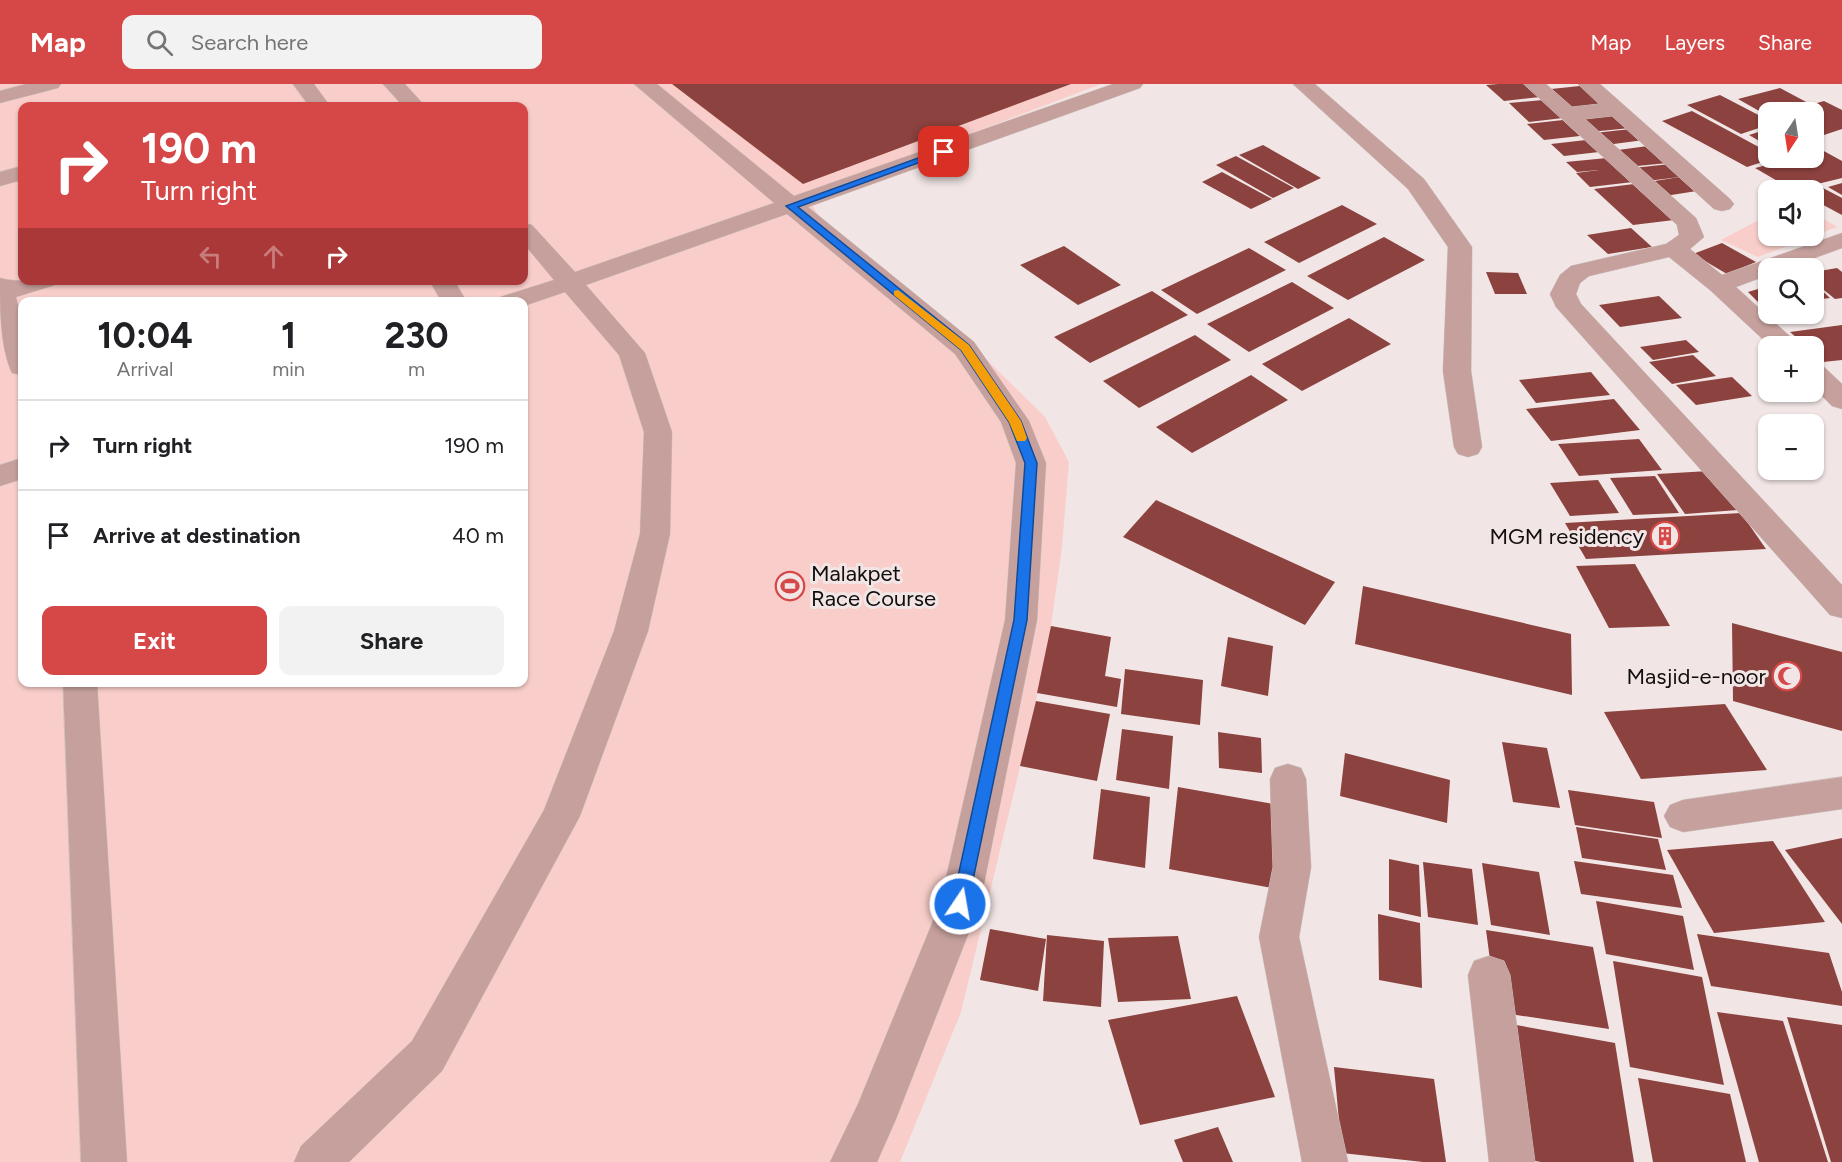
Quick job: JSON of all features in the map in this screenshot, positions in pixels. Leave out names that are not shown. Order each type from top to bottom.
[{"type":"street","points":[[0,97],[51,84]]},
{"type":"street","points":[[393,84],[410,102]]},
{"type":"street","points":[[644,84],[965,348],[1015,421],[1031,463],[1021,620],[960,904],[874,1119],[853,1162]]},
{"type":"street","points":[[525,297],[791,206],[1133,84]]},
{"type":"street","points":[[1302,84],[1416,184],[1460,247],[1457,371],[1468,447]]},
{"type":"street","points":[[1533,84],[1688,223],[1692,237],[1674,249],[1580,272],[1569,280],[1563,294],[1569,307],[1842,606]]},
{"type":"street","points":[[1590,85],[1613,84]]},
{"type":"street","points":[[1590,85],[1722,204]]},
{"type":"street","points":[[1567,114],[1617,109]]},
{"type":"street","points":[[0,179],[18,174]]},
{"type":"street","points":[[317,1162],[428,1056],[561,816],[631,631],[655,534],[658,432],[632,353],[528,235]]},
{"type":"street","points":[[1719,285],[1842,240]]},
{"type":"street","points":[[1674,249],[1719,285],[1774,336]]},
{"type":"street","points":[[18,352],[1,289],[21,285]]},
{"type":"street","points":[[1824,383],[1842,400]]},
{"type":"street","points":[[0,476],[18,469]]},
{"type":"street","points":[[80,687],[104,1162]]},
{"type":"street","points":[[1288,780],[1292,867],[1279,937],[1325,1162]]},
{"type":"street","points":[[1683,816],[1842,793]]},
{"type":"street","points":[[1489,975],[1512,1162]]},
{"type":"shaded area","name":"Malakpet Race Course","points":[[0,84],[1101,84],[807,196],[822,222],[985,358],[1045,417],[1069,462],[1062,547],[1047,655],[961,1012],[900,1162],[0,1162]]},
{"type":"shaded area","points":[[1824,219],[1837,227],[1824,232]]},
{"type":"shaded area","points":[[1758,220],[1758,246],[1787,246],[1758,257],[1721,240]]},
{"type":"building","points":[[672,84],[1071,84],[803,184]]},
{"type":"building","points":[[1525,84],[1540,97],[1504,101],[1486,85]]},
{"type":"building","points":[[1580,86],[1605,107],[1575,110],[1551,89]]},
{"type":"building","points":[[1780,88],[1806,102],[1758,102],[1758,110],[1738,99]]},
{"type":"building","points":[[1720,95],[1758,115],[1758,128],[1741,134],[1687,105]]},
{"type":"building","points":[[1543,100],[1563,118],[1529,122],[1509,103]]},
{"type":"building","points":[[1824,101],[1842,110],[1842,129],[1824,135],[1824,102],[1821,102]]},
{"type":"building","points":[[1692,111],[1758,147],[1758,163],[1747,167],[1662,121]]},
{"type":"building","points":[[1614,114],[1630,128],[1590,132],[1575,118]]},
{"type":"building","points":[[1563,120],[1580,136],[1544,140],[1527,124]]},
{"type":"building","points":[[1631,129],[1644,140],[1606,145],[1594,133]]},
{"type":"building","points":[[1758,132],[1758,140],[1749,135]]},
{"type":"building","points":[[1586,140],[1599,152],[1564,156],[1551,144]]},
{"type":"building","points":[[1263,145],[1321,178],[1298,189],[1239,155]]},
{"type":"building","points":[[1648,146],[1668,163],[1637,166],[1618,150]]},
{"type":"building","points":[[1824,151],[1842,161],[1842,178],[1824,182],[1824,180],[1776,180],[1755,168],[1824,168]]},
{"type":"building","points":[[1236,156],[1294,188],[1273,198],[1216,165]]},
{"type":"building","points":[[1607,158],[1633,182],[1590,187],[1576,173],[1599,170],[1577,172],[1566,162]]},
{"type":"building","points":[[1670,164],[1703,190],[1665,196],[1648,182],[1680,177],[1647,181],[1633,168]]},
{"type":"building","points":[[1222,172],[1272,199],[1251,209],[1202,182]]},
{"type":"building","points":[[1842,183],[1842,195],[1828,187]]},
{"type":"building","points":[[1634,184],[1674,220],[1633,225],[1594,189]]},
{"type":"building","points":[[1824,189],[1842,198],[1842,215],[1824,205]]},
{"type":"building","points":[[1342,205],[1377,224],[1299,263],[1264,242]]},
{"type":"building","points":[[1631,228],[1652,247],[1608,254],[1587,235]]},
{"type":"building","points":[[1384,237],[1425,260],[1348,300],[1307,276]]},
{"type":"building","points":[[1722,243],[1756,262],[1727,274],[1693,254]]},
{"type":"building","points":[[1064,246],[1121,285],[1078,305],[1020,265]]},
{"type":"building","points":[[1249,248],[1286,270],[1197,314],[1161,290]]},
{"type":"building","points":[[1837,268],[1842,272],[1842,298],[1835,299],[1824,290],[1824,270]]},
{"type":"building","points":[[1486,272],[1518,273],[1527,294],[1495,294]]},
{"type":"building","points":[[1292,282],[1334,308],[1249,352],[1207,324]]},
{"type":"building","points":[[1758,289],[1758,302],[1748,292]]},
{"type":"building","points":[[1152,291],[1188,315],[1090,363],[1054,337]]},
{"type":"building","points":[[1659,296],[1682,318],[1620,327],[1599,305]]},
{"type":"building","points":[[1349,318],[1391,344],[1302,391],[1262,364]]},
{"type":"building","points":[[1842,325],[1842,360],[1824,362],[1824,336],[1795,336],[1790,332]]},
{"type":"building","points":[[1195,335],[1231,360],[1139,408],[1103,381]]},
{"type":"building","points":[[1686,340],[1699,352],[1653,360],[1640,347]]},
{"type":"building","points":[[1693,355],[1716,376],[1672,384],[1649,362]]},
{"type":"building","points":[[1591,372],[1610,395],[1536,403],[1519,380]]},
{"type":"building","points":[[1251,375],[1288,400],[1192,453],[1156,427]]},
{"type":"building","points":[[1732,377],[1752,396],[1696,405],[1676,385]]},
{"type":"building","points":[[1614,399],[1640,430],[1551,441],[1526,409]]},
{"type":"building","points":[[1639,439],[1662,470],[1579,476],[1558,444]]},
{"type":"building","points":[[1709,471],[1738,510],[1685,514],[1657,474]]},
{"type":"building","points":[[1655,476],[1679,513],[1633,515],[1610,478]]},
{"type":"building","points":[[1598,480],[1619,513],[1570,516],[1550,483]]},
{"type":"building","points":[[1156,500],[1335,582],[1305,625],[1123,537]]},
{"type":"building","name":"MGM residency","points":[[1741,513],[1766,549],[1586,559],[1565,523]]},
{"type":"building","points":[[1635,564],[1670,626],[1609,628],[1576,566]]},
{"type":"building","points":[[1363,586],[1571,634],[1572,695],[1355,644]]},
{"type":"building","name":"Masjid-e-noor","points":[[1732,623],[1842,652],[1842,731],[1733,701]]},
{"type":"building","points":[[1051,626],[1111,637],[1105,676],[1121,679],[1117,707],[1037,693]]},
{"type":"building","points":[[1228,637],[1273,646],[1268,696],[1221,686]]},
{"type":"building","points":[[1125,669],[1203,680],[1200,725],[1121,714]]},
{"type":"building","points":[[1036,701],[1110,714],[1097,781],[1020,766]]},
{"type":"building","points":[[1725,704],[1767,770],[1641,779],[1604,712]]},
{"type":"building","points":[[1122,729],[1173,736],[1169,789],[1116,780]]},
{"type":"building","points":[[1218,732],[1261,738],[1262,773],[1219,768]]},
{"type":"building","points":[[1502,742],[1547,748],[1560,808],[1513,802]]},
{"type":"building","points":[[1345,753],[1450,780],[1447,823],[1340,796]]},
{"type":"building","points":[[1178,787],[1279,805],[1277,889],[1169,869]]},
{"type":"building","points":[[1101,789],[1150,797],[1145,868],[1093,859]]},
{"type":"building","points":[[1568,790],[1654,802],[1662,838],[1575,825]]},
{"type":"building","points":[[1576,827],[1658,839],[1666,870],[1582,858]]},
{"type":"building","points":[[1842,838],[1842,924],[1785,850]]},
{"type":"building","points":[[1773,841],[1825,922],[1714,933],[1667,850]]},
{"type":"building","points":[[1389,859],[1419,865],[1421,917],[1389,910]]},
{"type":"building","points":[[1574,861],[1673,875],[1682,908],[1581,894]]},
{"type":"building","points":[[1423,862],[1472,869],[1478,925],[1428,917]]},
{"type":"building","points":[[1482,863],[1539,872],[1550,935],[1491,925]]},
{"type":"building","points":[[1596,901],[1683,916],[1694,970],[1606,954]]},
{"type":"building","points":[[1378,914],[1420,923],[1422,988],[1379,980]]},
{"type":"building","points":[[990,929],[1046,939],[1038,991],[980,980]]},
{"type":"building","points":[[1486,930],[1593,947],[1609,1029],[1497,1012]]},
{"type":"building","points":[[1697,934],[1829,953],[1842,992],[1842,1006],[1711,986]]},
{"type":"building","points":[[1047,935],[1104,941],[1101,1007],[1043,1001]]},
{"type":"building","points":[[1178,936],[1191,999],[1118,1002],[1108,938]]},
{"type":"building","points":[[1613,961],[1702,977],[1724,1085],[1630,1067]]},
{"type":"building","points":[[1237,996],[1275,1097],[1140,1125],[1108,1020]]},
{"type":"building","points":[[1717,1012],[1783,1021],[1828,1162],[1759,1162]]},
{"type":"building","points":[[1787,1017],[1842,1025],[1842,1162],[1831,1162]]},
{"type":"building","points":[[1505,1023],[1615,1043],[1634,1162],[1541,1162],[1519,1158]]},
{"type":"building","points":[[1334,1067],[1434,1079],[1446,1162],[1423,1162],[1342,1153]]},
{"type":"building","points":[[1638,1078],[1730,1094],[1746,1162],[1653,1162]]},
{"type":"building","points":[[1218,1127],[1233,1162],[1183,1162],[1174,1140]]},
{"type":"slow traffic","points":[[898,293],[965,348],[1015,421],[1021,438]]},
{"type":"place","name":"MGM residency","points":[[1665,536]]},
{"type":"place","name":"Malakpet Race Course","points":[[790,586]]},
{"type":"place","name":"Masjid-e-noor","points":[[1787,676]]},
{"type":"route","points":[[944,152],[791,206],[965,348],[1015,421],[1031,463],[1021,620],[960,904]]}]
